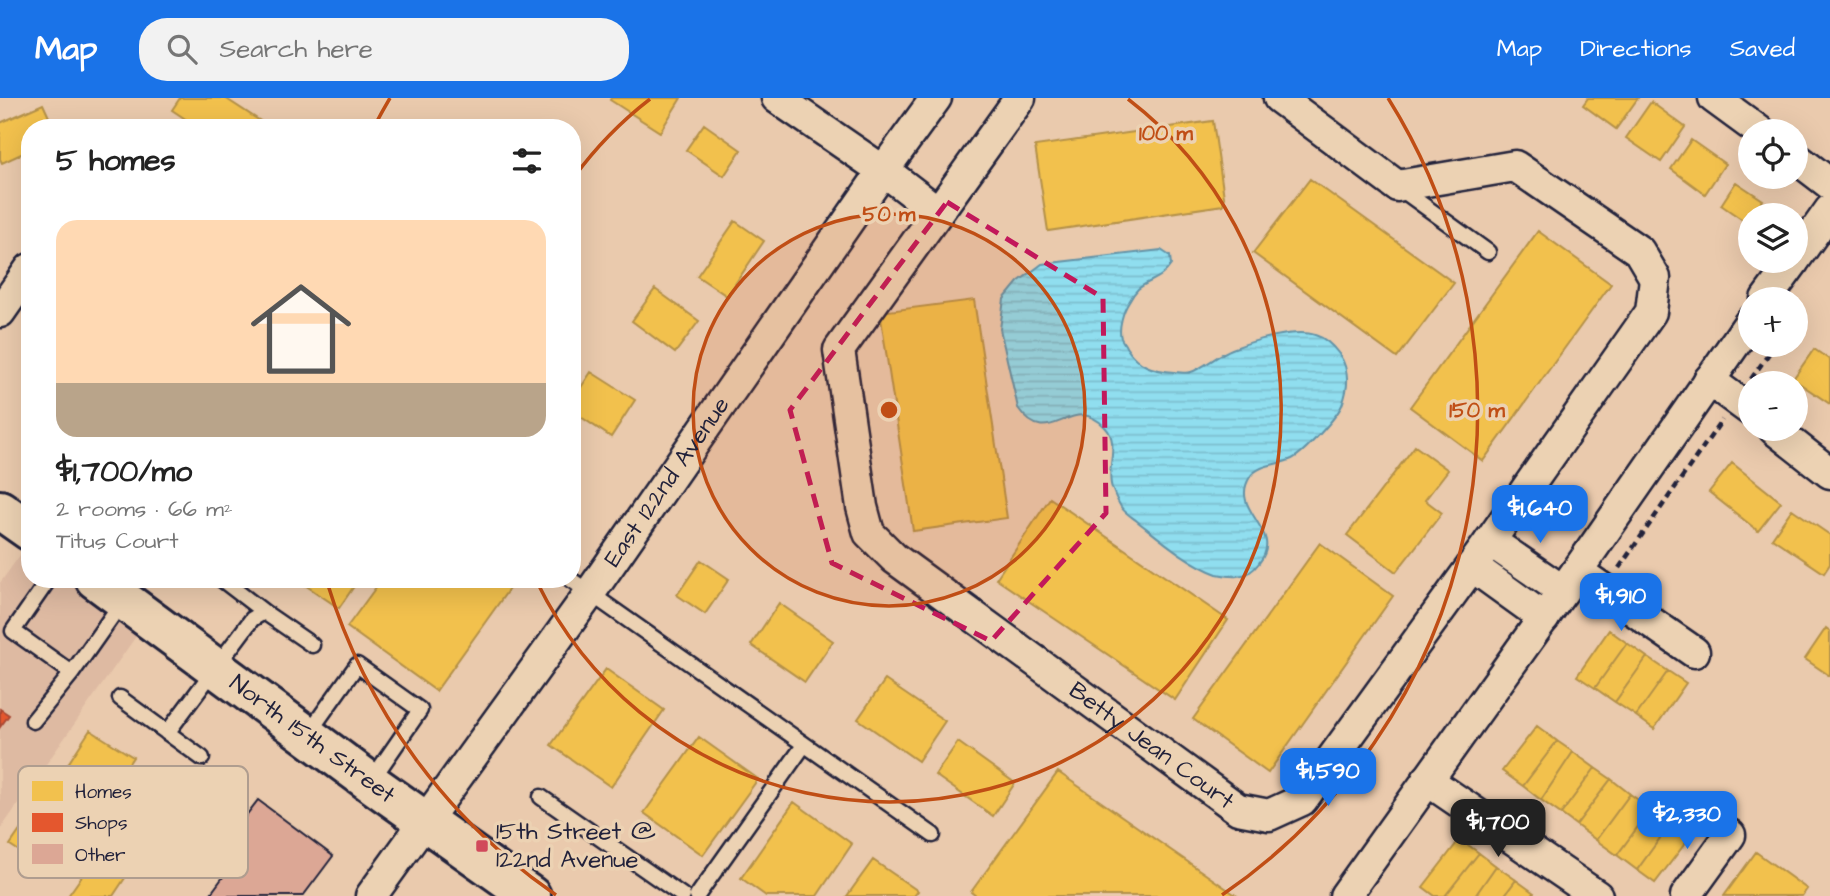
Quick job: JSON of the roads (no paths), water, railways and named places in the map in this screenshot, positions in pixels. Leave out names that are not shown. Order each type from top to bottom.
[{"type":"street","points":[[777,98],[938,212]]},
{"type":"street","name":"East 122nd Avenue","points":[[581,585],[936,98]]},
{"type":"street","name":"Betty Jean Court","points":[[1020,98],[839,350],[862,507],[869,533],[894,558],[1238,809],[1269,815],[1302,800],[1490,541],[1651,312],[1655,278],[1639,251],[1515,166],[1397,186]]},
{"type":"street","points":[[1279,98],[1397,186]]},
{"type":"street","points":[[1714,98],[1743,119]]},
{"type":"street","points":[[1808,167],[1830,184]]},
{"type":"street","points":[[1808,241],[1830,210]]},
{"type":"street","points":[[0,312],[21,282]]},
{"type":"street","points":[[1345,896],[1544,618],[1738,339]]},
{"type":"street","points":[[1709,380],[1738,401]]},
{"type":"street","points":[[1789,441],[1830,473]]},
{"type":"street","points":[[1490,541],[1570,581],[1694,652]]},
{"type":"street","points":[[1472,566],[1544,618]]},
{"type":"street","name":"East 122nd Avenue","points":[[371,896],[579,588]]},
{"type":"street","name":"North 15th Street","points":[[109,589],[370,782],[531,896]]},
{"type":"street","points":[[1427,780],[1597,896]]},
{"type":"street","points":[[1686,896],[1730,835]]},
{"type":"lane","points":[[1397,186],[1488,252]]},
{"type":"lane","points":[[581,587],[933,835]]},
{"type":"lane","points":[[42,588],[12,631],[72,673]]},
{"type":"lane","points":[[233,588],[312,645]]},
{"type":"lane","points":[[33,721],[72,673],[109,589]]},
{"type":"lane","points":[[167,733],[252,619],[264,612]]},
{"type":"lane","points":[[307,736],[356,664],[420,710],[370,782]]},
{"type":"lane","points":[[120,698],[202,758]]},
{"type":"lane","points":[[697,896],[804,745]]},
{"type":"lane","points":[[541,797],[683,896]]},
{"type":"water","points":[[1161,250],[1170,256],[1171,265],[1163,274],[1137,290],[1127,306],[1121,325],[1121,339],[1141,363],[1160,370],[1189,373],[1240,346],[1274,336],[1307,333],[1319,336],[1328,343],[1339,354],[1345,366],[1347,385],[1342,405],[1327,426],[1292,459],[1269,465],[1250,477],[1245,489],[1246,500],[1266,540],[1265,551],[1259,563],[1244,575],[1217,574],[1196,564],[1124,511],[1110,481],[1110,433],[1093,418],[1081,415],[1050,425],[1040,425],[1029,421],[1018,408],[1000,329],[1004,299],[1018,282],[1042,264]]},
{"type":"place","name":"15th Street @ 122nd Avenue","points":[[482,846]]}]
